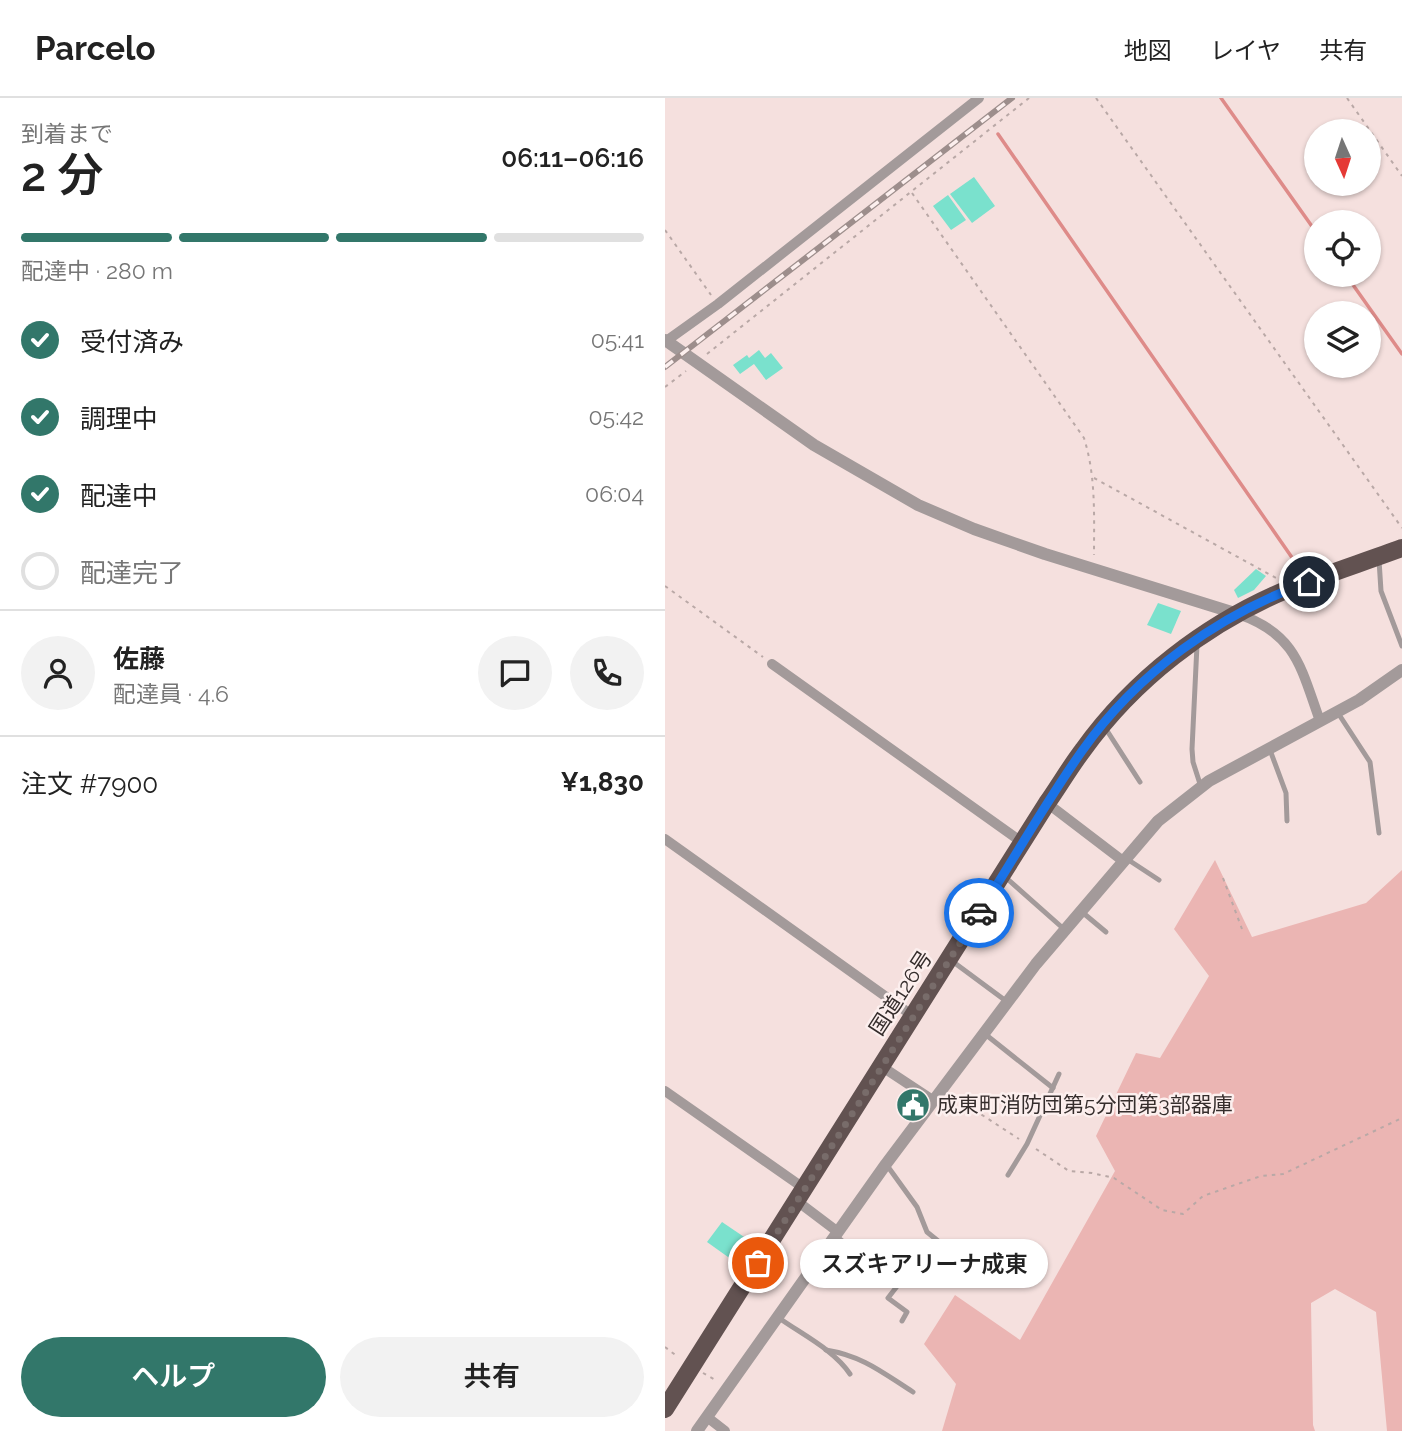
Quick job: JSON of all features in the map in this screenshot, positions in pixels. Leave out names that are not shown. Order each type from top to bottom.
[{"type":"highway","name":"国道126号","points":[[665,1409],[1047,803],[1083,749],[1104,724],[1149,675],[1198,638],[1238,614],[1286,590],[1402,548]]},
{"type":"street","points":[[979,98],[718,304],[666,341],[814,445],[918,505],[975,529],[1095,570],[1259,621],[1283,640],[1296,656],[1320,722]]},
{"type":"street","points":[[772,664],[1023,843]]},
{"type":"street","points":[[697,1431],[886,1164],[1080,911],[1158,821],[1201,787],[1320,722],[1402,670]]},
{"type":"street","points":[[1047,803],[1124,859]]},
{"type":"street","points":[[665,839],[913,1016]]},
{"type":"street","points":[[881,1066],[934,1101]]},
{"type":"street","points":[[665,1091],[801,1195],[836,1234]]},
{"type":"street","points":[[707,1418],[725,1431]]},
{"type":"lane","points":[[1379,557],[1381,591],[1402,646]]},
{"type":"lane","points":[[1198,638],[1192,749],[1201,787]]},
{"type":"lane","points":[[1337,712],[1370,762],[1379,833]]},
{"type":"lane","points":[[1104,724],[1140,782]]},
{"type":"lane","points":[[1269,749],[1286,793],[1287,821]]},
{"type":"lane","points":[[1124,859],[1159,880]]},
{"type":"lane","points":[[1004,875],[1065,930]]},
{"type":"lane","points":[[1080,911],[1107,932]]},
{"type":"lane","points":[[949,960],[1009,1002]]},
{"type":"lane","points":[[985,1034],[1052,1088]]},
{"type":"lane","points":[[1008,1175],[1027,1144],[1059,1074]]},
{"type":"lane","points":[[886,1164],[917,1207],[927,1232],[958,1257]]},
{"type":"lane","points":[[836,1234],[898,1285],[888,1298],[907,1312],[902,1321]]},
{"type":"lane","points":[[777,1317],[826,1350],[844,1365],[850,1374]]},
{"type":"lane","points":[[826,1350],[846,1353],[865,1361],[913,1392]]},
{"type":"path","points":[[665,387],[1029,98]]},
{"type":"path","points":[[1096,98],[1402,528]]},
{"type":"path","points":[[1347,98],[1402,176]]},
{"type":"path","points":[[911,191],[1084,438],[1093,477],[1095,570]]},
{"type":"path","points":[[665,230],[718,304]]},
{"type":"path","points":[[1093,477],[1281,581],[1286,590]]},
{"type":"path","points":[[665,586],[772,664]]},
{"type":"path","points":[[1223,878],[1242,929]]},
{"type":"path","points":[[944,1090],[1069,1171],[1092,1172],[1114,1178],[1162,1210],[1183,1214],[1203,1196],[1261,1176],[1283,1174],[1402,1118]]},
{"type":"shaded area","points":[[1215,860],[1252,937],[1366,903],[1402,870],[1402,1431],[1387,1431],[1376,1312],[1335,1289],[1311,1303],[1315,1431],[942,1431],[956,1384],[924,1344],[955,1295],[1020,1340],[1115,1171],[1096,1136],[1136,1053],[1160,1058],[1209,976],[1174,929]]},
{"type":"building","points":[[974,177],[995,206],[972,223],[950,194]]},
{"type":"building","points":[[948,195],[966,220],[951,230],[933,206]]},
{"type":"building","points":[[759,350],[765,358],[771,353],[783,368],[766,380],[754,364],[740,374],[733,365]]},
{"type":"building","points":[[1256,569],[1266,576],[1254,590],[1238,598],[1234,590]]},
{"type":"building","points":[[1158,603],[1181,611],[1171,634],[1147,625]]},
{"type":"building","points":[[912,1091],[922,1098],[912,1112],[902,1105]]},
{"type":"building","points":[[722,1222],[756,1245],[742,1267],[707,1242]]},
{"type":"waterway","points":[[1221,98],[1304,215]]},
{"type":"waterway","points":[[998,134],[1293,559]]},
{"type":"waterway","points":[[1355,287],[1402,354]]},
{"type":"railway","points":[[665,367],[1012,98]]},
{"type":"way so far","points":[[758,1263],[979,913]]},
{"type":"place","name":"成東町消防団第5分団第3部器庫","points":[[913,1105]]},
{"type":"place","name":"スズキアリーナ成東","points":[[758,1263]]},
{"type":"route","points":[[979,913],[1083,749],[1149,675],[1212,629],[1286,590],[1309,582]]}]
